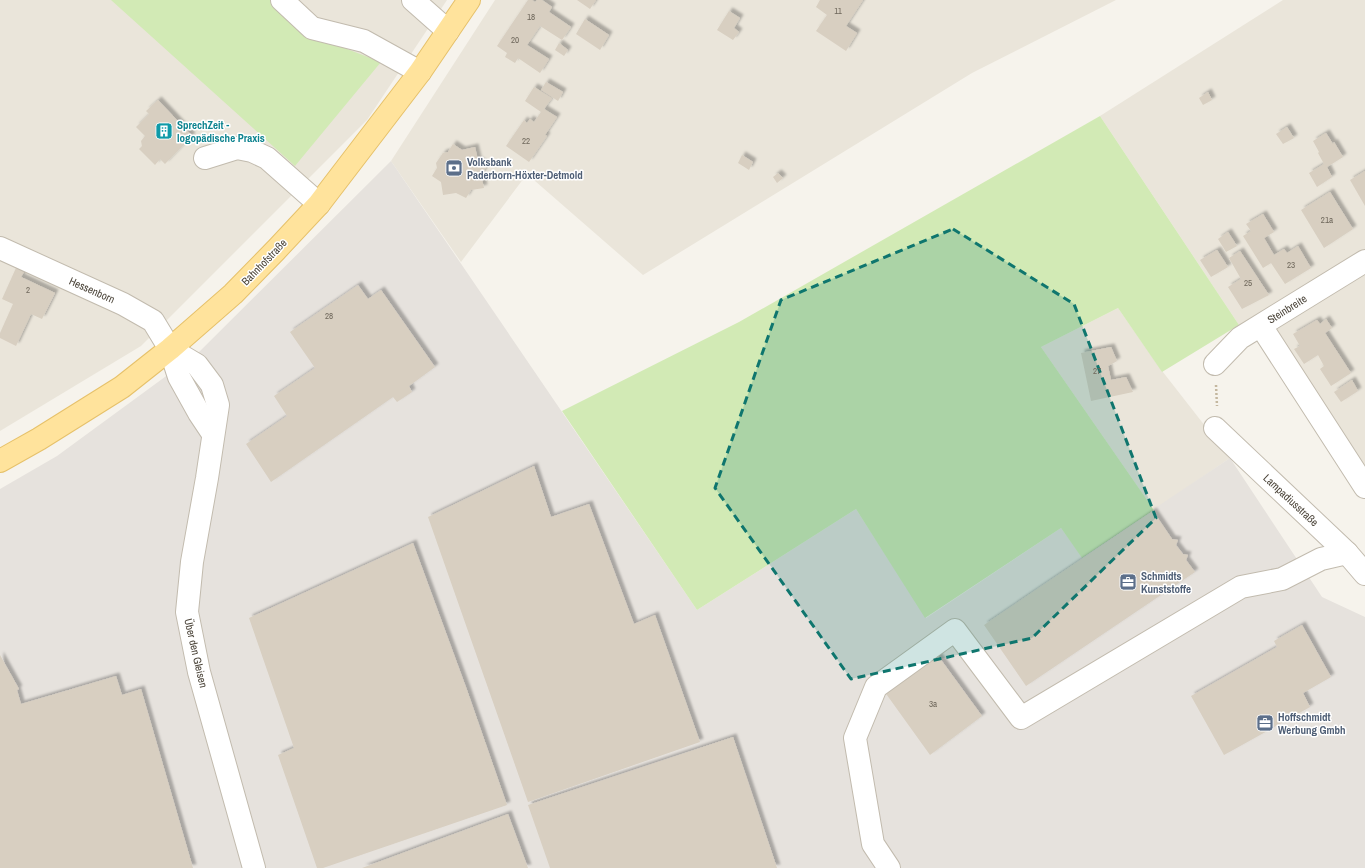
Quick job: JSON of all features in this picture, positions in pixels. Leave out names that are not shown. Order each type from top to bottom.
[{"type":"main road","name":"Bahnhofstraße","points":[[0,461],[39,439],[122,386],[170,349],[233,294],[318,204],[420,72],[469,0]]},
{"type":"street","points":[[282,0],[312,28],[364,41],[420,72]]},
{"type":"street","points":[[413,0],[448,31]]},
{"type":"street","points":[[205,158],[237,148],[252,150],[267,158],[318,204]]},
{"type":"street","name":"Hessenborn","points":[[0,248],[123,304],[153,321],[170,349]]},
{"type":"street","name":"Steinbreite","points":[[1215,364],[1240,338],[1365,261]]},
{"type":"street","points":[[1261,326],[1365,487]]},
{"type":"street","name":"Über den Gleisen","points":[[170,349],[179,376],[199,413],[213,434],[207,478],[192,562],[187,612],[199,672],[254,868]]},
{"type":"street","name":"Lampadiusstraße","points":[[1215,428],[1347,553],[1365,574]]},
{"type":"street","points":[[889,868],[873,844],[855,738],[876,687],[955,630],[1021,718],[1241,587],[1282,580],[1321,559],[1347,553]]},
{"type":"path","points":[[1215,364],[1217,399],[1215,428]]},
{"type":"highlighted area","points":[[953,229],[1074,304],[1156,518],[1032,638],[851,679],[715,488],[781,300]]},
{"type":"shaded area","points":[[0,0],[447,0],[367,120],[141,346],[0,431]]},
{"type":"shaded area","points":[[495,0],[1116,0],[972,73],[643,275],[527,174],[461,262],[391,161]]},
{"type":"shaded area","points":[[1283,0],[1365,0],[1365,469],[1259,314],[1239,325],[1100,116]]},
{"type":"shaded area","points":[[391,161],[697,610],[856,509],[926,618],[1061,528],[1082,557],[1230,458],[1322,597],[1365,617],[1365,868],[0,868],[0,489],[57,456],[199,352]]},
{"type":"shaded area","points":[[1118,308],[1159,367],[1230,458],[1154,510],[1041,347]]},
{"type":"green space","points":[[111,0],[270,0],[313,36],[381,62],[295,166]]},
{"type":"green space","points":[[1100,116],[1239,325],[1162,372],[1118,308],[1041,347],[1154,510],[1082,558],[1061,528],[925,618],[856,509],[697,610],[562,411],[739,322]]},
{"type":"building","points":[[528,0],[535,2],[537,0],[542,0],[552,7],[549,12],[571,27],[562,40],[540,26],[527,45],[549,59],[540,73],[518,58],[515,63],[505,57],[507,53],[497,46]]},
{"type":"building","points":[[577,0],[596,0],[590,9]]},
{"type":"building","points":[[820,0],[863,0],[846,26],[857,33],[846,51],[816,31],[827,15],[816,7]]},
{"type":"building","points":[[729,11],[740,18],[734,28],[739,32],[733,40],[717,30]]},
{"type":"building","points":[[585,19],[609,35],[600,50],[576,34]]},
{"type":"building","points":[[559,43],[568,50],[564,56],[555,50]]},
{"type":"building","points":[[546,82],[563,92],[558,101],[541,90]]},
{"type":"building","points":[[534,87],[552,98],[544,109],[557,117],[545,135],[547,136],[529,162],[506,146],[524,120],[527,123],[530,119],[534,122],[541,112],[525,101]]},
{"type":"building","points":[[1208,92],[1212,100],[1203,105],[1199,98]]},
{"type":"building","name":"SprechZeit - logopädische Praxis","points":[[158,100],[192,136],[165,164],[160,159],[155,165],[139,149],[142,146],[141,141],[145,136],[136,127],[149,114],[146,111]]},
{"type":"building","points":[[1287,127],[1294,138],[1283,144],[1276,134]]},
{"type":"building","points":[[1326,133],[1333,144],[1334,142],[1343,157],[1327,167],[1332,177],[1317,187],[1309,173],[1324,164],[1313,141]]},
{"type":"building","points":[[453,144],[462,150],[475,147],[478,160],[487,166],[481,175],[484,188],[471,190],[466,198],[456,193],[443,195],[441,182],[432,176],[437,168],[436,163],[443,153],[448,152]]},
{"type":"building","points":[[742,155],[753,162],[749,170],[738,163]]},
{"type":"building","points":[[1365,171],[1365,206],[1350,180]]},
{"type":"building","points":[[778,173],[783,178],[777,183],[773,177]]},
{"type":"building","points":[[1330,192],[1353,229],[1324,248],[1301,210]]},
{"type":"building","points":[[1263,214],[1274,232],[1264,238],[1274,255],[1284,249],[1287,253],[1298,246],[1311,268],[1285,284],[1271,263],[1263,268],[1243,236],[1251,231],[1246,224]]},
{"type":"building","points":[[1228,232],[1237,246],[1226,252],[1218,239]]},
{"type":"building","points":[[1217,250],[1228,267],[1211,277],[1200,260]]},
{"type":"building","points":[[1240,251],[1269,295],[1242,309],[1228,287],[1241,279],[1229,258]]},
{"type":"building","points":[[16,268],[24,272],[21,277],[55,293],[42,319],[31,314],[16,346],[0,338],[0,333],[13,304],[2,299]]},
{"type":"building","points":[[358,285],[368,299],[381,290],[435,367],[409,386],[412,392],[397,402],[393,397],[271,482],[246,444],[287,416],[274,396],[315,368],[290,332]]},
{"type":"building","points":[[1326,319],[1332,328],[1325,333],[1351,373],[1331,386],[1320,369],[1324,366],[1318,355],[1304,364],[1294,349],[1300,346],[1293,334],[1317,320],[1320,324]]},
{"type":"building","points":[[1111,347],[1117,361],[1108,366],[1111,380],[1126,377],[1133,392],[1091,401],[1081,353]]},
{"type":"building","points":[[1352,380],[1358,391],[1341,402],[1334,392]]},
{"type":"building","points":[[534,466],[551,517],[589,504],[634,624],[655,615],[700,742],[528,802],[428,517]]},
{"type":"building","points":[[1153,511],[1172,539],[1178,540],[1176,545],[1183,554],[1188,555],[1186,560],[1195,572],[1026,686],[984,625]]},
{"type":"building","points":[[413,543],[507,805],[323,868],[317,868],[278,755],[294,748],[249,618]]},
{"type":"building","points":[[1302,625],[1331,677],[1303,693],[1310,707],[1224,755],[1191,696],[1277,647],[1274,641]]},
{"type":"building","points":[[936,653],[982,716],[930,755],[884,691]]},
{"type":"building","points":[[0,655],[19,689],[17,690],[21,704],[116,676],[122,695],[141,689],[193,868],[0,868]]},
{"type":"building","points":[[733,737],[777,868],[550,868],[528,805]]},
{"type":"building","points":[[508,814],[528,868],[362,868]]},
{"type":"place","name":"SprechZeit - logopädische Praxis","points":[[164,131]]},
{"type":"place","name":"Volksbank Paderborn-Höxter-Detmold","points":[[454,168]]},
{"type":"place","name":"Schmidts Kunststoffe","points":[[1128,582]]},
{"type":"place","name":"Hoffschmidt Werbung Gmbh","points":[[1265,723]]}]
